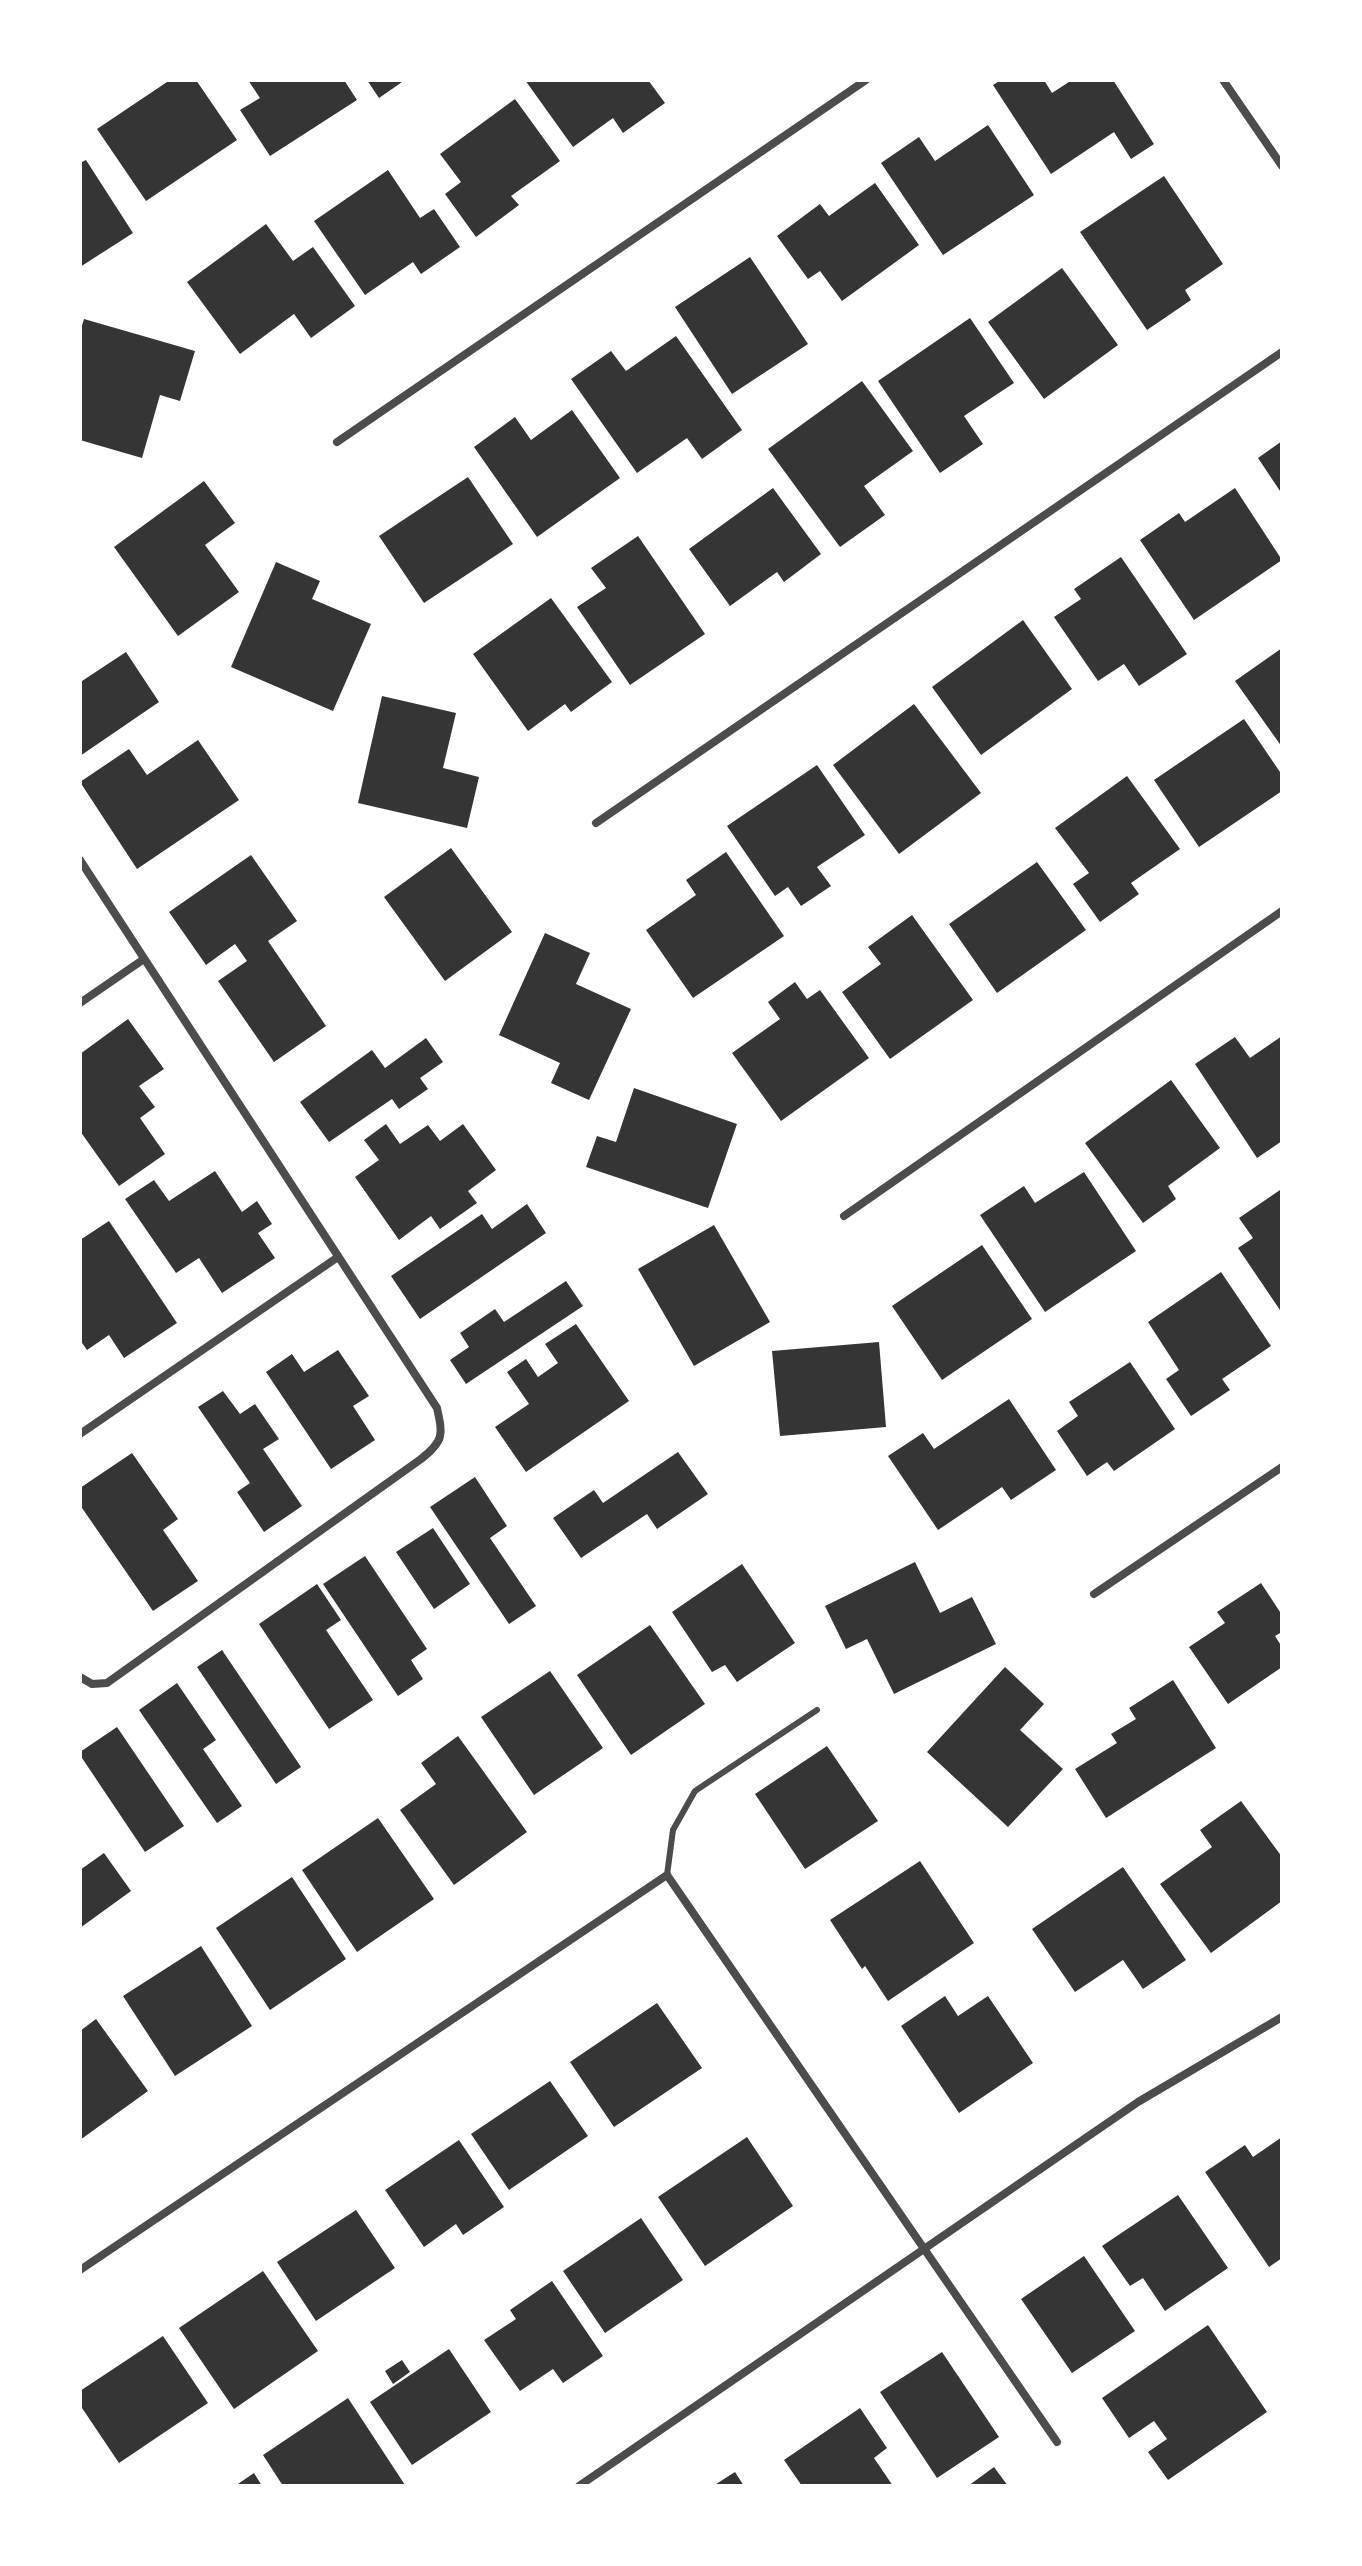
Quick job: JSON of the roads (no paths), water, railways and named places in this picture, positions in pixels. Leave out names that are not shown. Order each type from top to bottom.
[{"type":"street","points":[[337,442],[866,80]]},
{"type":"street","points":[[1223,80],[1282,166]]},
{"type":"street","points":[[596,823],[1282,352]]},
{"type":"street","points":[[80,860],[437,1408],[443,1432],[437,1447],[107,1683],[92,1684],[80,1677]]},
{"type":"street","points":[[844,1216],[1282,911]]},
{"type":"street","points":[[80,1003],[144,959]]},
{"type":"street","points":[[80,1434],[338,1257]]},
{"type":"street","points":[[1094,1594],[1282,1467]]},
{"type":"street","points":[[80,2270],[667,1875],[1057,2442]]},
{"type":"street","points":[[579,2486],[1138,2102],[1282,2017]]},
{"type":"lane","points":[[667,1875],[673,1830],[695,1791],[817,1710]]}]
